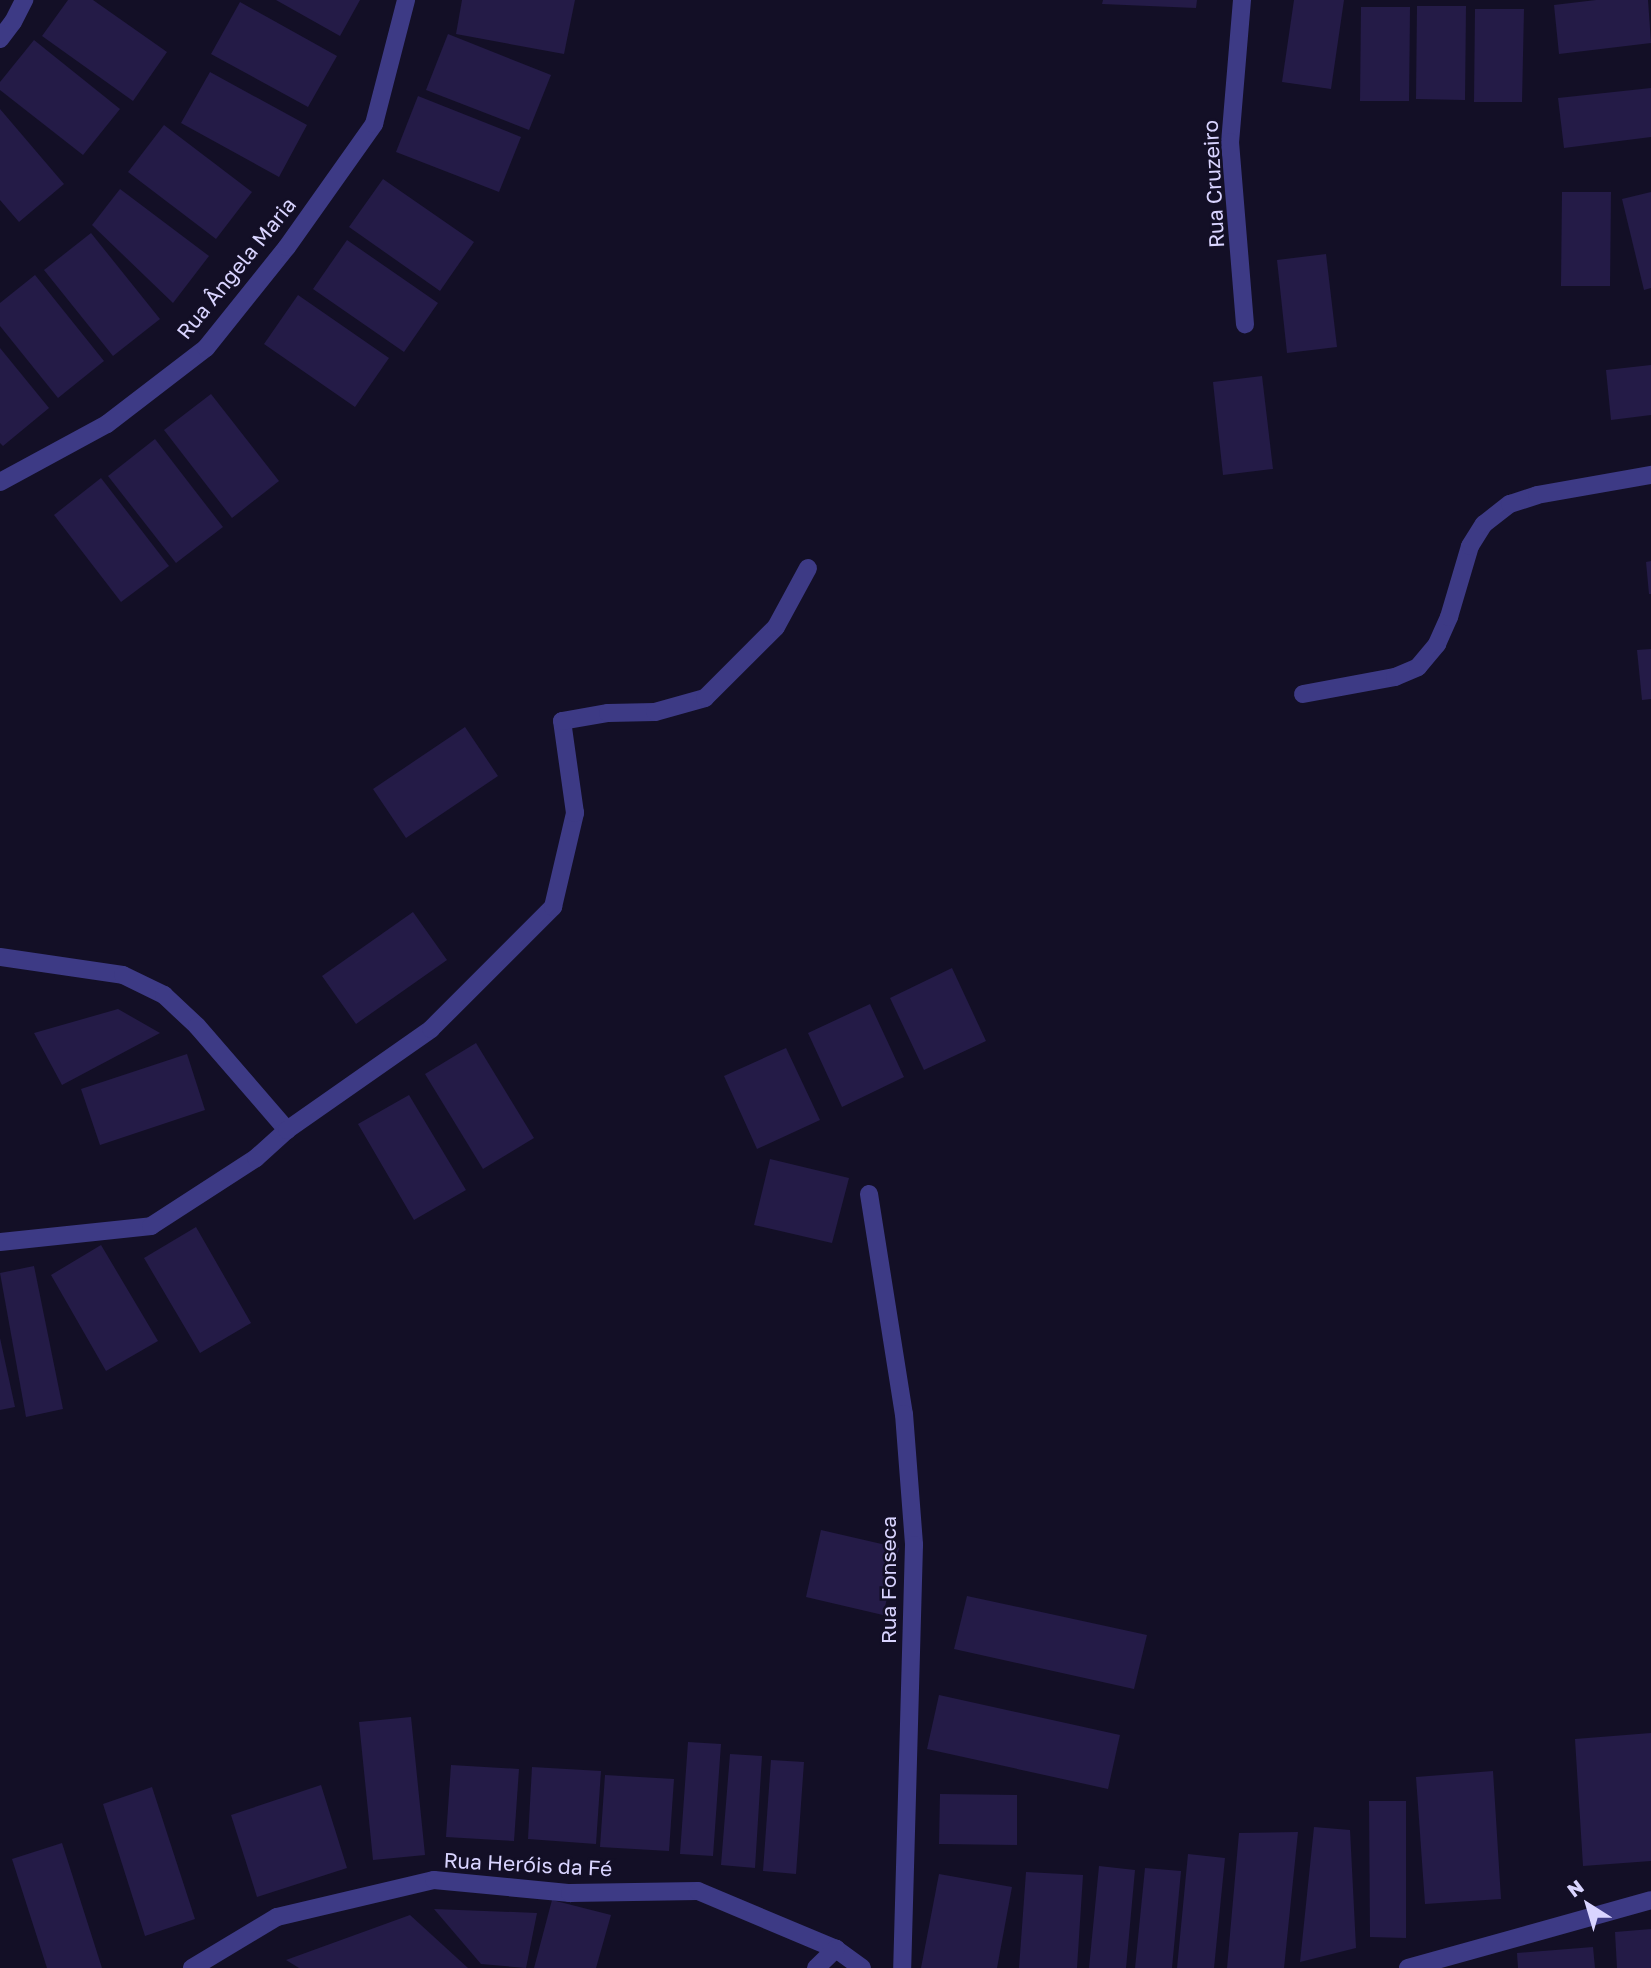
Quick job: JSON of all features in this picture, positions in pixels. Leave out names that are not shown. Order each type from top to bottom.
[{"type":"street","points":[[0,39],[13,22],[24,0]]},
{"type":"street","name":"Rua Ângela Maria","points":[[0,482],[107,424],[206,348],[287,247],[374,124],[407,0]]},
{"type":"street","name":"Rua Cruzeiro","points":[[1242,0],[1230,142],[1245,324]]},
{"type":"street","points":[[1303,694],[1395,677],[1418,667],[1437,644],[1445,626],[1470,546],[1484,524],[1510,505],[1537,495],[1651,475]]},
{"type":"street","points":[[0,1242],[151,1226],[256,1158],[287,1130],[431,1029],[553,907],[575,813],[562,721],[608,713],[655,712],[705,698],[776,627],[808,568]]},
{"type":"street","points":[[0,957],[123,975],[164,995],[197,1026],[287,1130]]},
{"type":"street","name":"Rua Fonseca","points":[[869,1195],[904,1414],[914,1545],[902,1968]]},
{"type":"street","name":"Rua Heróis da Fé","points":[[192,1968],[277,1917],[434,1881],[570,1893],[698,1891],[836,1949],[862,1968]]},
{"type":"street","points":[[1408,1968],[1651,1900]]},
{"type":"street","points":[[816,1968],[836,1949]]},
{"type":"building","points":[[68,0],[93,0],[167,52],[133,101],[42,36]]},
{"type":"building","points":[[276,0],[360,0],[340,36]]},
{"type":"building","points":[[462,0],[575,0],[564,54],[456,34]]},
{"type":"building","points":[[1103,0],[1197,0],[1196,8],[1102,4]]},
{"type":"building","points":[[1294,0],[1344,0],[1331,89],[1282,82]]},
{"type":"building","points":[[1596,0],[1648,0],[1651,43],[1559,54],[1554,5]]},
{"type":"building","points":[[240,2],[337,56],[308,107],[211,54]]},
{"type":"building","points":[[1417,6],[1466,6],[1465,100],[1416,99]]},
{"type":"building","points":[[1361,7],[1410,7],[1409,101],[1360,101]]},
{"type":"building","points":[[1475,9],[1524,9],[1522,102],[1474,102]]},
{"type":"building","points":[[448,34],[551,75],[529,130],[426,90]]},
{"type":"building","points":[[34,40],[120,109],[83,155],[0,90],[0,82]]},
{"type":"building","points":[[210,72],[307,125],[279,177],[181,123]]},
{"type":"building","points":[[1651,88],[1651,137],[1564,148],[1558,98]]},
{"type":"building","points":[[418,96],[521,137],[499,192],[396,152]]},
{"type":"building","points":[[0,109],[64,184],[19,222],[0,200]]},
{"type":"building","points":[[164,125],[252,192],[216,239],[128,172]]},
{"type":"building","points":[[383,179],[474,242],[440,291],[349,227]]},
{"type":"building","points":[[120,189],[209,256],[173,303],[92,225]]},
{"type":"building","points":[[1562,192],[1611,192],[1610,286],[1561,286]]},
{"type":"building","points":[[1651,192],[1651,288],[1644,290],[1622,199]]},
{"type":"building","points":[[91,233],[160,319],[113,356],[44,270]]},
{"type":"building","points":[[347,240],[438,303],[404,352],[313,289]]},
{"type":"building","points":[[1326,254],[1337,347],[1287,353],[1277,260]]},
{"type":"building","points":[[35,275],[104,361],[58,398],[0,326],[0,303]]},
{"type":"building","points":[[298,295],[389,358],[355,407],[264,344]]},
{"type":"building","points":[[0,348],[49,408],[3,446],[0,443]]},
{"type":"building","points":[[1651,365],[1651,415],[1611,420],[1606,370]]},
{"type":"building","points":[[1262,376],[1273,469],[1223,475],[1213,382]]},
{"type":"building","points":[[211,394],[279,481],[232,518],[164,430]]},
{"type":"building","points":[[155,439],[223,527],[176,563],[108,476]]},
{"type":"building","points":[[101,478],[169,566],[121,602],[54,515]]},
{"type":"building","points":[[1651,561],[1651,594],[1649,594],[1646,562]]},
{"type":"building","points":[[1651,649],[1651,699],[1642,700],[1637,650]]},
{"type":"building","points":[[465,727],[498,776],[406,838],[373,789]]},
{"type":"building","points":[[413,912],[447,960],[356,1024],[322,976]]},
{"type":"building","points":[[952,968],[986,1041],[924,1070],[890,998]]},
{"type":"building","points":[[870,1004],[904,1077],[842,1107],[808,1033]]},
{"type":"building","points":[[118,1009],[160,1033],[62,1085],[34,1033]]},
{"type":"building","points":[[476,1043],[534,1138],[483,1169],[425,1074]]},
{"type":"building","points":[[786,1048],[820,1120],[757,1149],[724,1076]]},
{"type":"building","points":[[187,1054],[205,1110],[100,1145],[81,1089]]},
{"type":"building","points":[[409,1095],[466,1190],[414,1220],[358,1124]]},
{"type":"building","points":[[770,1159],[849,1178],[832,1243],[754,1225]]},
{"type":"building","points":[[196,1227],[251,1323],[200,1353],[144,1258]]},
{"type":"building","points":[[101,1245],[158,1341],[106,1371],[51,1275]]},
{"type":"building","points":[[34,1266],[63,1409],[26,1417],[0,1273]]},
{"type":"building","points":[[0,1338],[15,1407],[0,1410]]},
{"type":"building","points":[[821,1530],[899,1548],[883,1615],[806,1597]]},
{"type":"building","points":[[967,1596],[1147,1635],[1134,1689],[954,1649]]},
{"type":"building","points":[[939,1695],[1120,1735],[1108,1789],[927,1749]]},
{"type":"building","points":[[411,1717],[425,1855],[373,1860],[359,1722]]},
{"type":"building","points":[[1651,1733],[1651,1861],[1583,1866],[1575,1739]]},
{"type":"building","points":[[688,1742],[721,1744],[713,1856],[680,1854]]},
{"type":"building","points":[[730,1754],[762,1756],[755,1868],[721,1865]]},
{"type":"building","points":[[771,1760],[804,1762],[796,1874],[763,1871]]},
{"type":"building","points":[[451,1765],[519,1769],[514,1841],[446,1837]]},
{"type":"building","points":[[532,1767],[601,1771],[596,1844],[528,1839]]},
{"type":"building","points":[[1493,1771],[1501,1899],[1425,1904],[1416,1777]]},
{"type":"building","points":[[605,1775],[674,1779],[669,1851],[600,1847]]},
{"type":"building","points":[[321,1785],[347,1868],[257,1897],[231,1815]]},
{"type":"building","points":[[152,1787],[195,1919],[145,1936],[103,1804]]},
{"type":"building","points":[[940,1794],[1017,1795],[1017,1845],[939,1844]]},
{"type":"building","points":[[1369,1801],[1406,1801],[1406,1938],[1370,1937]]},
{"type":"building","points":[[1314,1827],[1350,1830],[1356,1948],[1300,1962]]},
{"type":"building","points":[[1298,1832],[1284,1968],[1227,1968],[1239,1833]]},
{"type":"building","points":[[62,1843],[102,1968],[47,1968],[12,1859]]},
{"type":"building","points":[[1188,1854],[1225,1858],[1214,1968],[1177,1968]]},
{"type":"building","points":[[1099,1866],[1135,1870],[1126,1968],[1089,1968]]},
{"type":"building","points":[[1145,1868],[1181,1871],[1172,1968],[1135,1968]]},
{"type":"building","points":[[1026,1872],[1083,1875],[1077,1968],[1019,1968]]},
{"type":"building","points":[[939,1874],[1012,1887],[997,1968],[921,1968]]},
{"type":"building","points":[[552,1900],[611,1915],[596,1968],[534,1968]]},
{"type":"building","points":[[434,1909],[537,1913],[526,1968],[481,1964]]},
{"type":"building","points":[[410,1915],[468,1968],[299,1968],[286,1960]]},
{"type":"building","points":[[1651,1929],[1651,1968],[1617,1968],[1615,1932]]},
{"type":"building","points":[[1593,1947],[1595,1968],[1518,1968],[1517,1953]]}]
